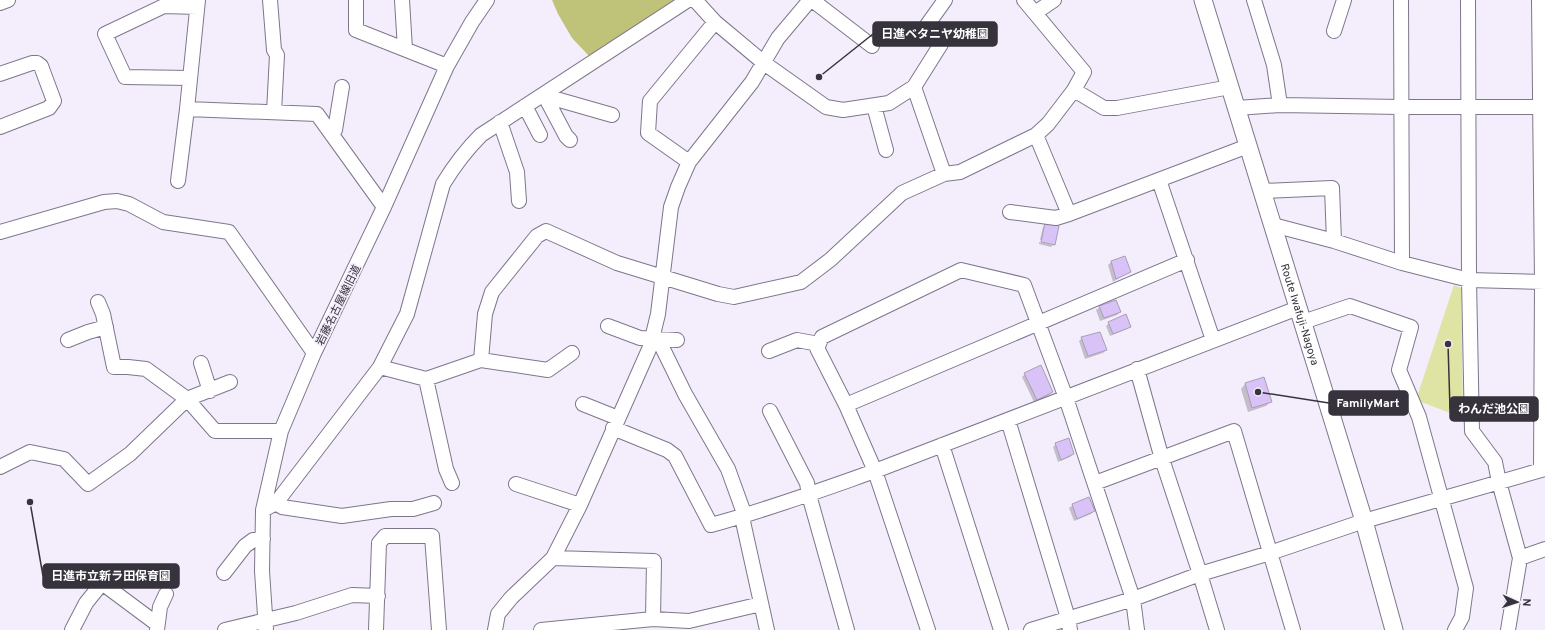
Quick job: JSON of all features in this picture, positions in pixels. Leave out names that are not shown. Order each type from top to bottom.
[{"type":"main road","name":"Route Iwafuji-Nagoya","points":[[1203,0],[1364,521],[1394,630]]},
{"type":"street","points":[[0,3],[8,0]]},
{"type":"street","points":[[270,0],[274,50],[277,55],[274,112]]},
{"type":"street","points":[[356,0],[356,30],[447,66]]},
{"type":"street","points":[[402,0],[405,49]]},
{"type":"street","name":"岩藤名古屋線旧道","points":[[266,625],[262,572],[263,510],[281,431],[314,353],[384,207],[447,66],[472,22],[487,0]]},
{"type":"street","points":[[263,510],[276,503],[380,367],[407,314],[443,184],[453,167],[466,151],[481,135],[500,122],[544,95],[688,0]]},
{"type":"street","points":[[695,0],[715,22],[764,63],[826,107],[842,110],[889,103],[914,88],[941,44],[925,28],[945,0]]},
{"type":"street","points":[[495,630],[498,614],[511,598],[553,558],[580,505],[615,423],[653,344],[671,207],[689,162],[752,82],[778,38],[811,0],[872,46]]},
{"type":"street","points":[[481,360],[485,314],[492,292],[537,236],[546,231],[617,263],[734,297],[801,282],[830,260],[902,193],[944,174],[960,172],[1036,135],[1048,124],[1074,90],[1084,72],[1024,0]]},
{"type":"street","points":[[1035,13],[1054,0]]},
{"type":"street","points":[[1254,0],[1274,65],[1280,106]]},
{"type":"street","points":[[1334,30],[1344,0]]},
{"type":"street","points":[[1400,0],[1402,263]]},
{"type":"street","points":[[1468,0],[1469,280],[1472,431],[1495,462],[1498,482],[1520,558],[1508,630]]},
{"type":"street","points":[[1031,630],[1069,624],[1200,574],[1270,553],[1364,521],[1543,469],[1543,107],[1539,0]]},
{"type":"street","points":[[178,181],[187,109],[190,78],[197,4],[164,6],[105,34],[125,77],[190,78]]},
{"type":"street","points":[[689,162],[648,133],[650,102],[715,22]]},
{"type":"street","points":[[0,74],[32,63],[37,63],[41,66],[54,101],[49,108],[0,127]]},
{"type":"street","points":[[332,135],[335,130],[342,87]]},
{"type":"street","points":[[1074,90],[1104,108],[1117,108],[1230,87]]},
{"type":"street","points":[[914,88],[944,174]]},
{"type":"street","points":[[544,95],[612,115]]},
{"type":"street","points":[[544,95],[566,136],[570,140]]},
{"type":"street","points":[[526,106],[540,135]]},
{"type":"street","points":[[874,106],[886,150]]},
{"type":"street","points":[[1237,108],[1280,106],[1468,108],[1543,107]]},
{"type":"street","points":[[187,109],[317,114],[384,207]]},
{"type":"street","points":[[500,122],[517,172],[519,201]]},
{"type":"street","points":[[1036,135],[1070,214]]},
{"type":"street","points":[[1010,212],[1056,218],[1248,146]]},
{"type":"street","points":[[1159,180],[1213,340]]},
{"type":"street","points":[[1262,191],[1332,188],[1334,241]]},
{"type":"street","points":[[0,232],[104,202],[116,201],[129,204],[163,222],[229,232],[314,353]]},
{"type":"street","points":[[1273,225],[1334,241],[1402,263],[1469,280],[1544,282]]},
{"type":"street","points":[[846,405],[1187,260]]},
{"type":"street","points":[[928,630],[875,471],[846,405],[818,348],[822,338],[961,270],[1024,285],[1066,398],[1133,599],[1137,630]]},
{"type":"street","points":[[98,302],[103,314],[114,367],[146,369],[187,399],[215,431],[281,431]]},
{"type":"street","points":[[583,404],[615,423],[667,450],[675,456],[711,525],[809,495],[875,471],[1213,340],[1300,315],[1350,306],[1411,327],[1399,370],[1419,416],[1466,588],[1462,617],[1455,630]]},
{"type":"street","points":[[68,340],[106,327]]},
{"type":"street","points":[[603,328],[639,346],[677,340]]},
{"type":"street","points":[[769,351],[797,340],[819,344]]},
{"type":"street","points":[[653,344],[661,345],[685,394],[728,469],[743,516],[767,630]]},
{"type":"street","points":[[380,367],[426,379],[481,360],[548,370],[572,353]]},
{"type":"street","points":[[201,363],[210,390]]},
{"type":"street","points":[[1137,369],[1162,458],[1217,630]]},
{"type":"street","points":[[426,379],[446,469],[452,483]]},
{"type":"street","points":[[0,467],[30,452],[64,459],[88,484],[130,454],[187,399],[230,382]]},
{"type":"street","points":[[770,410],[807,483],[809,495],[847,630]]},
{"type":"street","points":[[1008,420],[1069,624]]},
{"type":"street","points":[[1094,483],[1234,431],[1293,630]]},
{"type":"street","points":[[942,445],[1001,630]]},
{"type":"street","points":[[516,484],[580,505]]},
{"type":"street","points":[[276,503],[282,507],[342,516],[391,509],[413,509],[434,503]]},
{"type":"street","points":[[376,630],[380,543],[385,536],[432,536],[439,630]]},
{"type":"street","points":[[224,573],[244,546],[253,540],[263,539]]},
{"type":"street","points":[[1520,558],[1545,549]]},
{"type":"street","points":[[553,558],[654,561],[653,619]]},
{"type":"street","points":[[72,630],[86,603],[102,583],[157,627]]},
{"type":"street","points":[[157,627],[160,606],[166,594]]},
{"type":"street","points":[[225,630],[266,625],[296,613],[352,595],[378,596]]},
{"type":"street","points":[[541,630],[653,619],[690,626],[761,604]]},
{"type":"green space","points":[[552,0],[674,0],[631,33],[590,57],[572,38],[558,14]]},
{"type":"green space","points":[[1454,285],[1461,288],[1463,418],[1416,400]]},
{"type":"building","points":[[1045,223],[1059,226],[1055,245],[1041,242]]},
{"type":"building","points":[[1125,256],[1131,272],[1116,279],[1111,261]]},
{"type":"building","points":[[1116,300],[1121,312],[1104,318],[1099,306]]},
{"type":"building","points":[[1126,314],[1131,327],[1113,334],[1108,322]]},
{"type":"building","points":[[1100,332],[1107,350],[1088,356],[1081,337]]},
{"type":"building","points":[[1041,365],[1053,392],[1037,400],[1024,373]]},
{"type":"building","points":[[1264,377],[1272,402],[1252,408],[1245,383]]},
{"type":"building","points":[[1069,438],[1074,454],[1061,460],[1055,443]]},
{"type":"building","points":[[1089,497],[1095,511],[1077,519],[1072,504]]},
{"type":"place","name":"日進ベタニヤ幼稚園","points":[[819,77]]},
{"type":"place","name":"わんだ池公園","points":[[1448,344]]},
{"type":"place","name":"FamilyMart","points":[[1258,392]]},
{"type":"place","name":"日進市立新ラ田保育園","points":[[30,502]]}]
